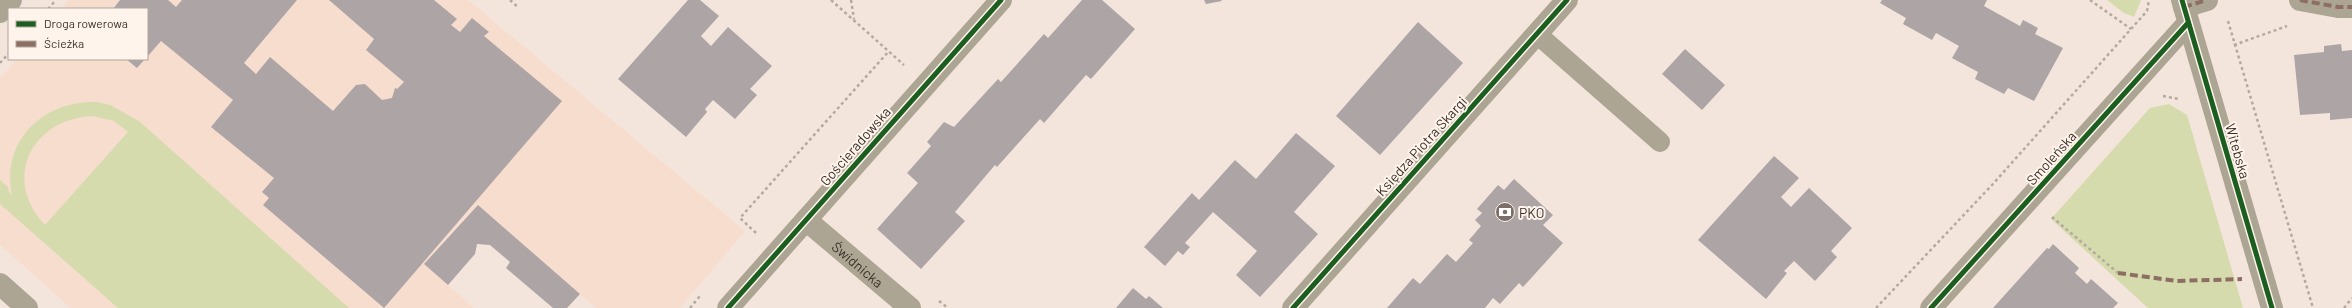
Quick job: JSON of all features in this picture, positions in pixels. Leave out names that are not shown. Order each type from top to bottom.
[{"type":"street","name":"Gościeradowska","points":[[728,308],[1001,0]]},
{"type":"street","name":"Księdza Piotra Skargi","points":[[1293,308],[1567,0]]},
{"type":"street","points":[[2185,10],[2207,0]]},
{"type":"street","points":[[2300,0],[2338,7],[2352,7]]},
{"type":"street","name":"Smoleńska","points":[[1931,308],[2185,10]]},
{"type":"street","name":"Witebska","points":[[2185,10],[2272,308]]},
{"type":"street","name":"Świdnicka","points":[[806,220],[910,308]]},
{"type":"street","points":[[0,284],[27,308]]},
{"type":"lane","points":[[1537,34],[1660,142]]},
{"type":"path","points":[[49,8],[56,0]]},
{"type":"path","points":[[510,0],[519,8]]},
{"type":"path","points":[[831,0],[927,84]]},
{"type":"path","points":[[852,0],[854,20]]},
{"type":"path","points":[[2090,0],[2131,29]]},
{"type":"path","points":[[1876,308],[1992,185],[2147,11],[2149,0]]},
{"type":"path","points":[[2227,15],[2313,308]]},
{"type":"path","points":[[751,239],[756,233],[740,218],[889,51]]},
{"type":"path","points":[[0,63],[8,54]]},
{"type":"path","points":[[2159,96],[2184,100]]},
{"type":"path","points":[[2048,214],[2118,273]]},
{"type":"path","points":[[690,308],[705,291]]},
{"type":"path","points":[[936,298],[948,308]]},
{"type":"path","points":[[2344,308],[2352,298]]},
{"type":"shaded area","points":[[69,0],[468,0],[745,231],[680,308],[596,308],[478,205],[424,264],[474,308],[71,308],[0,245],[0,78],[16,60],[148,60],[148,8],[62,8]]},
{"type":"green space","points":[[2107,0],[2141,0],[2134,17],[2124,13]]},
{"type":"green space","points":[[97,102],[110,105],[139,121],[349,308],[118,308],[0,204],[0,180],[8,187],[9,192],[12,195],[10,175],[13,157],[20,141],[30,127],[44,116],[60,108],[78,103]],"holes":[[[92,116],[114,121],[128,132],[45,225],[32,207],[25,189],[25,171],[30,154],[39,140],[53,128],[71,120]]]},
{"type":"green space","points":[[2169,104],[2187,115],[2243,308],[2148,308],[2051,219],[2150,108]]},
{"type":"building","points":[[120,0],[168,0],[176,7],[182,0],[297,0],[244,63],[256,74],[270,57],[333,111],[356,85],[365,84],[382,100],[392,98],[395,88],[397,89],[404,82],[366,50],[374,39],[329,0],[434,0],[457,19],[451,25],[460,32],[472,18],[489,32],[484,36],[562,101],[384,308],[263,205],[269,198],[262,192],[274,178],[211,127],[233,100],[161,41],[148,56],[148,8],[114,8]]},
{"type":"building","points":[[688,0],[700,0],[719,16],[701,36],[711,46],[728,27],[772,66],[750,89],[757,95],[735,119],[713,100],[705,109],[707,112],[686,137],[618,79]]},
{"type":"building","points":[[1082,0],[1102,0],[1135,29],[1091,79],[1086,75],[1044,123],[1040,119],[997,167],[995,165],[955,212],[965,221],[921,269],[877,229],[918,183],[907,173],[931,146],[927,142],[944,122],[954,127],[998,79],[1001,82],[1044,34],[1048,38]]},
{"type":"building","points":[[1204,0],[1221,0],[1222,1],[1206,4]]},
{"type":"building","points":[[1882,0],[1987,0],[1984,6],[2020,26],[2023,20],[2038,28],[2035,34],[2063,48],[2034,101],[2008,88],[2004,94],[1975,79],[1978,72],[1952,58],[1959,46],[1936,33],[1932,40],[1903,24],[1906,18],[1880,3]]},
{"type":"building","points":[[1418,22],[1463,63],[1380,155],[1336,116]]},
{"type":"building","points":[[2341,44],[2342,51],[2352,50],[2352,118],[2330,120],[2330,113],[2300,115],[2294,55],[2324,52],[2324,46]]},
{"type":"building","points":[[1685,49],[1725,85],[1702,110],[1662,74]]},
{"type":"building","points":[[127,60],[144,60],[137,68]]},
{"type":"building","points":[[1296,133],[1335,166],[1294,212],[1318,234],[1260,297],[1236,275],[1257,251],[1213,212],[1185,243],[1190,247],[1183,255],[1178,251],[1165,266],[1144,247],[1192,193],[1199,200],[1235,160],[1256,179]]},
{"type":"building","points":[[1774,156],[1799,178],[1781,197],[1791,207],[1809,188],[1852,228],[1831,251],[1837,257],[1815,281],[1794,261],[1784,271],[1787,273],[1766,299],[1698,240]]},
{"type":"building","points":[[1514,179],[1553,215],[1543,225],[1563,243],[1523,287],[1519,283],[1500,304],[1493,298],[1485,308],[1387,308],[1413,278],[1420,284],[1447,254],[1456,262],[1473,243],[1469,240],[1481,226],[1475,220],[1482,213],[1477,209],[1498,185],[1504,190]]},
{"type":"building","points":[[478,205],[580,294],[567,308],[553,308],[506,268],[510,262],[490,245],[477,244],[475,254],[448,285],[424,264]]},
{"type":"building","points":[[2053,244],[2079,268],[2075,273],[2087,284],[2091,279],[2118,303],[2113,308],[1993,308],[2047,248],[2049,249]]},
{"type":"building","points":[[1133,288],[1146,299],[1149,296],[1163,308],[1116,308]]},
{"type":"marked path","points":[[2184,7],[2207,0]]},
{"type":"marked path","points":[[2300,0],[2338,7],[2352,7]]},
{"type":"marked path","points":[[2118,273],[2177,281],[2242,279]]},
{"type":"cycle path","points":[[728,308],[1001,0]]},
{"type":"cycle path","points":[[1293,308],[1567,0]]},
{"type":"cycle path","points":[[2182,0],[2272,308]]},
{"type":"cycle path","points":[[1931,308],[2188,23]]},
{"type":"place","name":"PKO","points":[[1505,212]]}]
